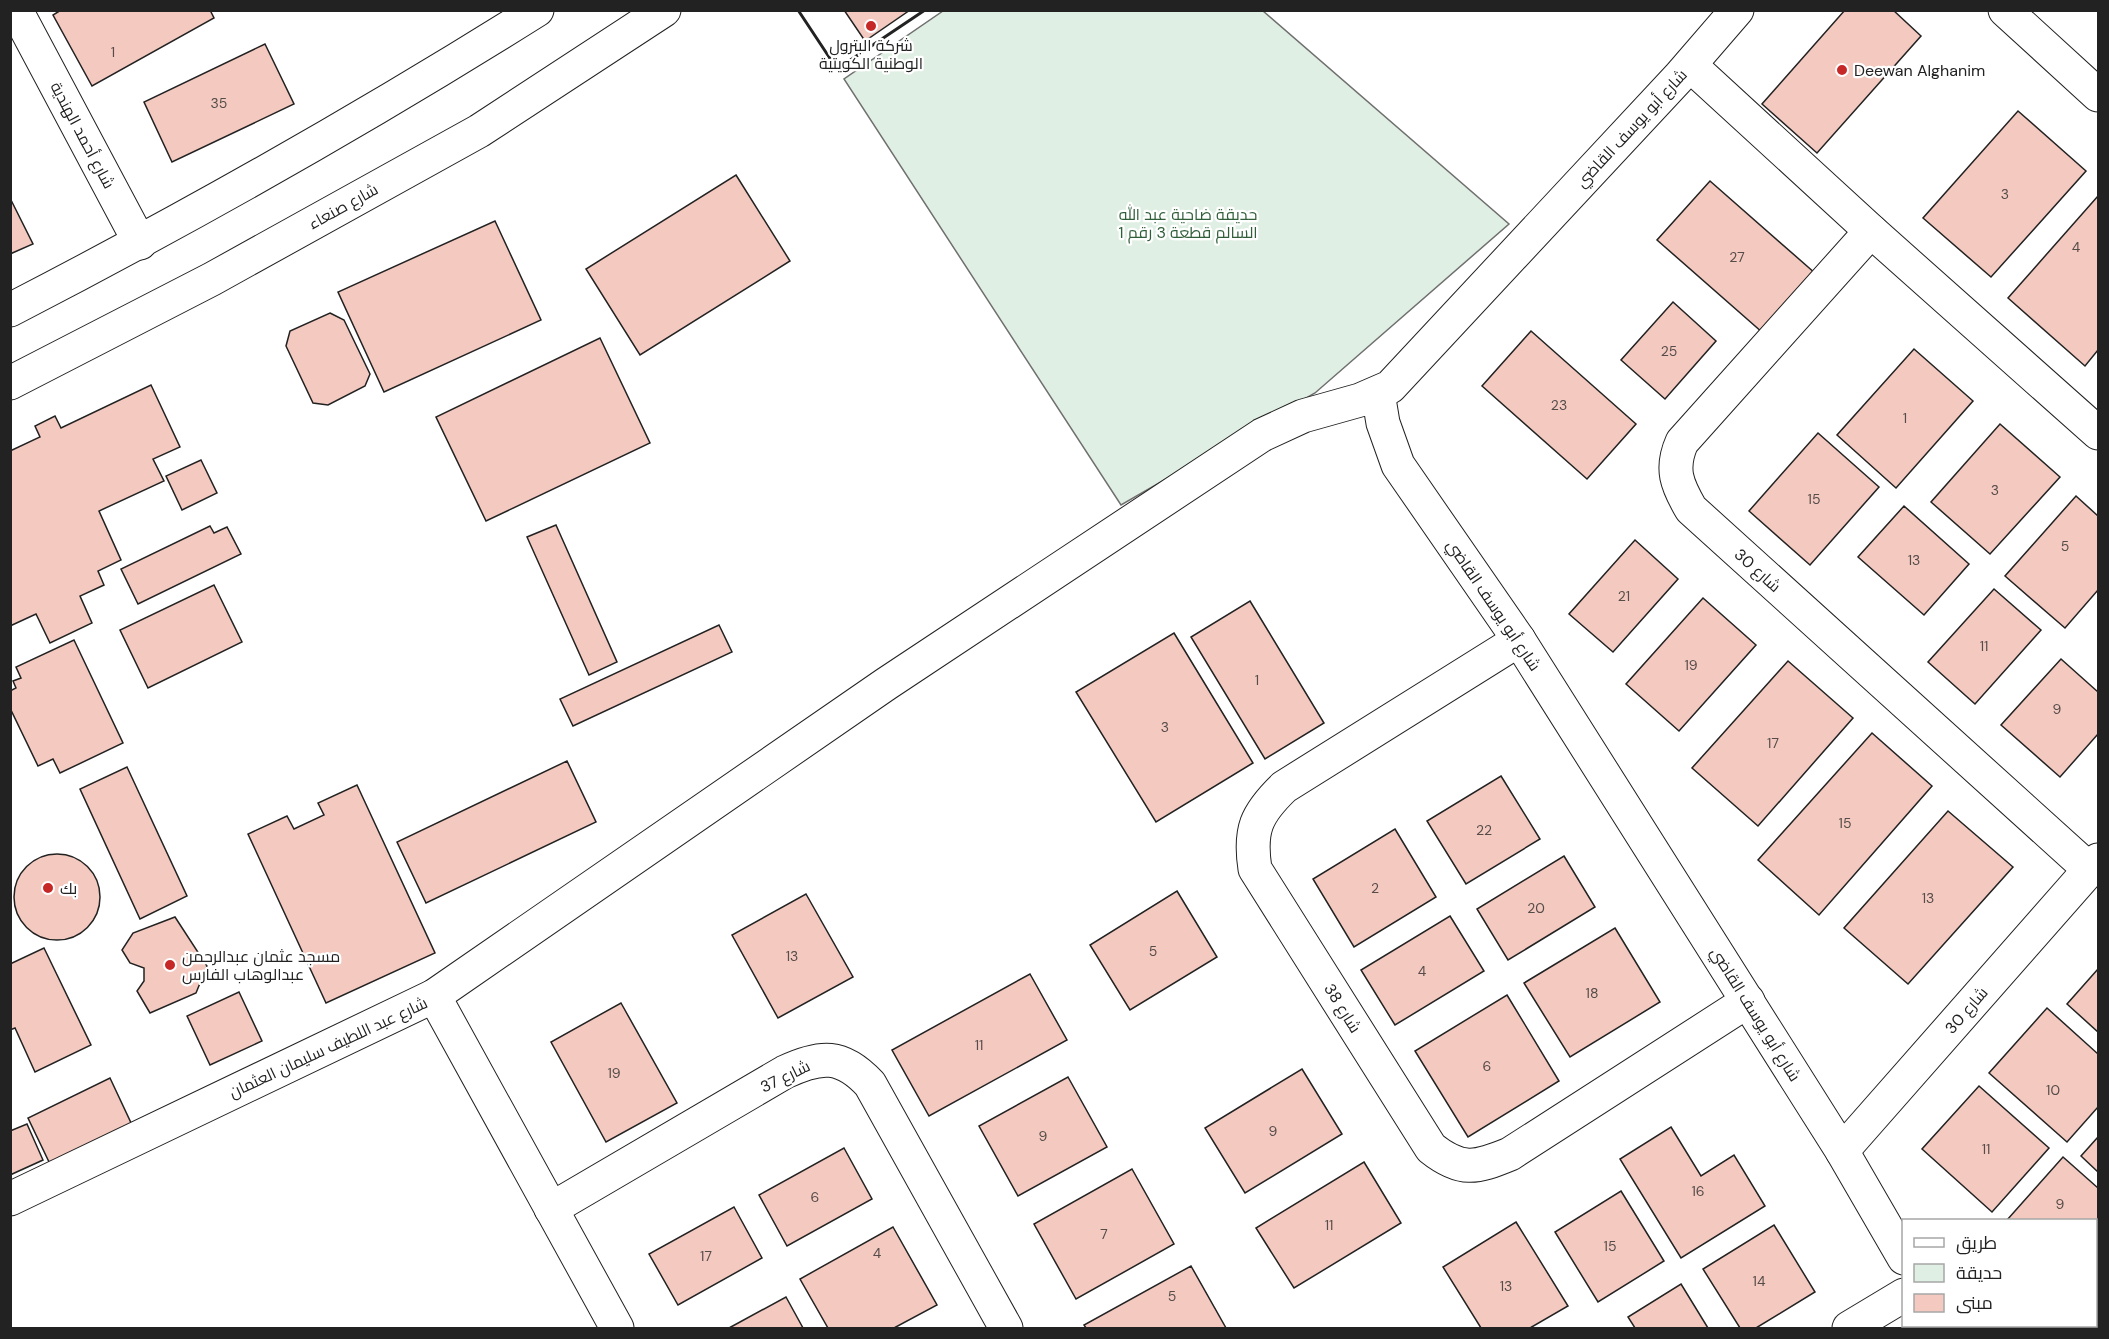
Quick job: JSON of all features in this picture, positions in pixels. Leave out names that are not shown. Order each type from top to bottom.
[{"type":"street","points":[[10,310],[140,243],[391,102],[537,10]]},
{"type":"street","name":"شارع صنعاء","points":[[10,383],[212,279],[479,131],[664,10]]},
{"type":"street","name":"شارع أبو يوسف القاضي","points":[[1737,10],[1690,65],[1402,371],[1390,387],[1378,393],[1383,423],[1398,465],[1518,640],[1842,1150],[1902,1255]]},
{"type":"street","points":[[2005,10],[2098,95]]},
{"type":"street","points":[[2033,10],[2034,32],[2041,43]]},
{"type":"street","name":"شارع أحمد الهندية","points":[[18,25],[140,243]]},
{"type":"street","points":[[1690,65],[1871,231],[2098,433]]},
{"type":"street","name":"شارع 30","points":[[1842,1150],[2094,865],[1691,509],[1680,490],[1674,472],[1675,457],[1682,442],[1871,231]]},
{"type":"street","points":[[434,996],[886,684],[1262,435],[1303,416],[1378,393]]},
{"type":"street","name":"شارع 38","points":[[1518,640],[1284,787],[1266,805],[1255,825],[1251,845],[1255,868],[1431,1148],[1448,1162],[1465,1166],[1485,1164],[1510,1154],[1748,1001]]},
{"type":"street","name":"شارع عبد اللطيف سليمان العثمان","points":[[10,1199],[434,996],[617,1329]]},
{"type":"street","name":"شارع 37","points":[[551,1209],[785,1072],[806,1062],[825,1059],[845,1063],[859,1071],[870,1084],[1006,1329]]},
{"type":"street","points":[[1849,1329],[1902,1296]]},
{"type":"green space","name":"حديقة ضاحية عبد الله السالم قطعة 3 رقم 1","points":[[943,11],[1263,11],[1509,224],[1315,393],[1121,505],[844,79]]},
{"type":"building","points":[[61,10],[210,10],[214,18],[92,86],[53,15]]},
{"type":"building","name":"شركة البترول الوطنية الكويتية","points":[[844,10],[910,10],[865,41]]},
{"type":"building","name":"Deewan Alghanim","points":[[1845,10],[1893,10],[1921,36],[1817,153],[1762,104]]},
{"type":"building","points":[[265,44],[294,104],[172,162],[144,102]]},
{"type":"building","points":[[2018,111],[2086,171],[1991,277],[1923,218]]},
{"type":"building","points":[[736,175],[790,261],[640,355],[586,269]]},
{"type":"building","points":[[1710,181],[1816,274],[1763,333],[1657,240]]},
{"type":"building","points":[[2098,196],[2098,350],[2085,366],[2008,298]]},
{"type":"building","points":[[10,198],[33,244],[10,254]]},
{"type":"building","points":[[495,221],[541,320],[384,392],[338,292]]},
{"type":"building","points":[[1673,302],[1716,341],[1665,399],[1621,360]]},
{"type":"building","points":[[330,313],[344,320],[370,374],[365,386],[328,405],[313,403],[286,346],[290,331]]},
{"type":"building","points":[[1531,331],[1636,424],[1587,479],[1482,386]]},
{"type":"building","points":[[600,338],[650,443],[486,521],[436,417]]},
{"type":"building","points":[[1914,349],[1973,401],[1896,488],[1837,435]]},
{"type":"building","points":[[151,385],[180,447],[153,459],[164,481],[99,511],[121,560],[98,571],[104,585],[80,596],[92,623],[50,643],[36,614],[10,626],[10,451],[40,437],[35,426],[55,416],[61,428]]},
{"type":"building","points":[[2000,424],[2060,477],[1990,554],[1931,502]]},
{"type":"building","points":[[1818,433],[1879,487],[1810,565],[1749,511]]},
{"type":"building","points":[[201,460],[217,493],[182,510],[166,476]]},
{"type":"building","points":[[2076,496],[2098,516],[2098,590],[2065,628],[2005,576]]},
{"type":"building","points":[[1904,506],[1969,564],[1924,615],[1858,557]]},
{"type":"building","points":[[556,525],[617,662],[589,675],[527,537]]},
{"type":"building","points":[[210,526],[214,533],[227,527],[241,554],[138,604],[121,569]]},
{"type":"building","points":[[1635,540],[1678,579],[1613,652],[1569,614]]},
{"type":"building","points":[[214,585],[242,642],[148,688],[120,630]]},
{"type":"building","points":[[1994,589],[2041,630],[1975,704],[1928,662]]},
{"type":"building","points":[[1703,598],[1756,645],[1679,731],[1626,684]]},
{"type":"building","points":[[1250,601],[1324,723],[1265,759],[1191,637]]},
{"type":"building","points":[[719,625],[732,652],[573,726],[560,699]]},
{"type":"building","points":[[1174,633],[1253,763],[1156,822],[1076,692]]},
{"type":"building","points":[[74,640],[123,743],[60,773],[53,759],[38,766],[10,708],[10,691],[16,688],[13,681],[21,678],[16,667]]},
{"type":"building","points":[[2061,659],[2098,692],[2098,734],[2060,777],[2001,725]]},
{"type":"building","points":[[1788,661],[1853,718],[1758,826],[1692,768]]},
{"type":"building","points":[[1872,733],[1932,786],[1819,915],[1758,860]]},
{"type":"building","points":[[567,761],[596,822],[426,903],[397,842]]},
{"type":"building","points":[[127,767],[187,896],[140,919],[80,789]]},
{"type":"building","points":[[1501,776],[1540,839],[1466,884],[1427,821]]},
{"type":"building","points":[[357,785],[435,953],[326,1003],[248,834],[287,816],[294,829],[324,815],[318,803]]},
{"type":"building","points":[[1948,811],[2013,867],[1908,984],[1844,928]]},
{"type":"building","points":[[1395,829],[1436,897],[1354,947],[1313,879]]},
{"type":"building","points":[[49,854],[65,854],[88,866],[97,880],[100,897],[97,914],[88,928],[65,940],[49,940],[33,933],[21,921],[14,905],[14,889],[21,873],[33,861]]},
{"type":"building","points":[[1564,856],[1595,907],[1508,960],[1477,909]]},
{"type":"building","points":[[1177,891],[1217,957],[1130,1010],[1090,945]]},
{"type":"building","points":[[806,894],[853,977],[778,1018],[732,935]]},
{"type":"building","points":[[1450,916],[1484,971],[1395,1025],[1361,970]]},
{"type":"building","name":"مسجد عثمان عبدالرحمن عبدالوهاب الفارس","points":[[175,917],[207,966],[196,993],[150,1013],[137,991],[144,981],[144,968],[130,963],[122,950],[133,933]]},
{"type":"building","points":[[1615,928],[1660,1002],[1570,1057],[1524,983]]},
{"type":"building","points":[[44,948],[91,1045],[35,1072],[15,1028],[10,1030],[10,964]]},
{"type":"building","points":[[2098,969],[2098,1032],[2067,1004]]},
{"type":"building","points":[[1030,974],[1067,1040],[929,1116],[892,1050]]},
{"type":"building","points":[[239,992],[262,1041],[210,1065],[187,1016]]},
{"type":"building","points":[[1507,995],[1559,1081],[1468,1137],[1415,1051]]},
{"type":"building","points":[[621,1003],[677,1103],[606,1142],[551,1042]]},
{"type":"building","points":[[2047,1008],[2098,1054],[2098,1107],[2067,1142],[1989,1073]]},
{"type":"building","points":[[1302,1069],[1342,1134],[1245,1193],[1205,1128]]},
{"type":"building","points":[[1068,1077],[1107,1147],[1018,1196],[979,1126]]},
{"type":"building","points":[[110,1078],[132,1125],[50,1164],[28,1118]]},
{"type":"building","points":[[1979,1086],[2049,1148],[1992,1212],[1922,1149]]},
{"type":"building","points":[[27,1124],[43,1160],[10,1175],[10,1131]]},
{"type":"building","points":[[1671,1127],[1701,1176],[1734,1155],[1765,1206],[1681,1258],[1620,1159]]},
{"type":"building","points":[[2098,1137],[2098,1172],[2081,1156]]},
{"type":"building","points":[[844,1148],[872,1199],[787,1246],[759,1195]]},
{"type":"building","points":[[2063,1157],[2098,1188],[2097,1276],[2097,1219],[2008,1219]]},
{"type":"building","points":[[1364,1162],[1401,1223],[1294,1288],[1256,1228]]},
{"type":"building","points":[[1132,1169],[1174,1244],[1076,1299],[1034,1224]]},
{"type":"building","points":[[1621,1191],[1664,1261],[1598,1302],[1555,1232]]},
{"type":"building","points":[[734,1207],[762,1258],[678,1305],[649,1254]]},
{"type":"building","points":[[1516,1222],[1568,1306],[1530,1328],[1481,1328],[1443,1267]]},
{"type":"building","points":[[1774,1225],[1815,1292],[1756,1328],[1740,1328],[1703,1269]]},
{"type":"building","points":[[893,1227],[937,1305],[894,1328],[828,1328],[800,1279]]},
{"type":"building","points":[[1191,1266],[1226,1328],[1086,1328],[1084,1325]]},
{"type":"building","points":[[1681,1284],[1708,1328],[1635,1328],[1628,1317]]},
{"type":"building","points":[[786,1297],[803,1328],[729,1328]]},
{"type":"wall","points":[[798,10],[837,69],[925,10]]},
{"type":"place","name":"شركة البترول الوطنية الكويتية","points":[[871,26]]},
{"type":"place","name":"Deewan Alghanim","points":[[1842,70]]},
{"type":"place","name":"بك","points":[[48,888]]},
{"type":"place","name":"مسجد عثمان عبدالرحمن عبدالوهاب الفارس","points":[[170,965]]}]
